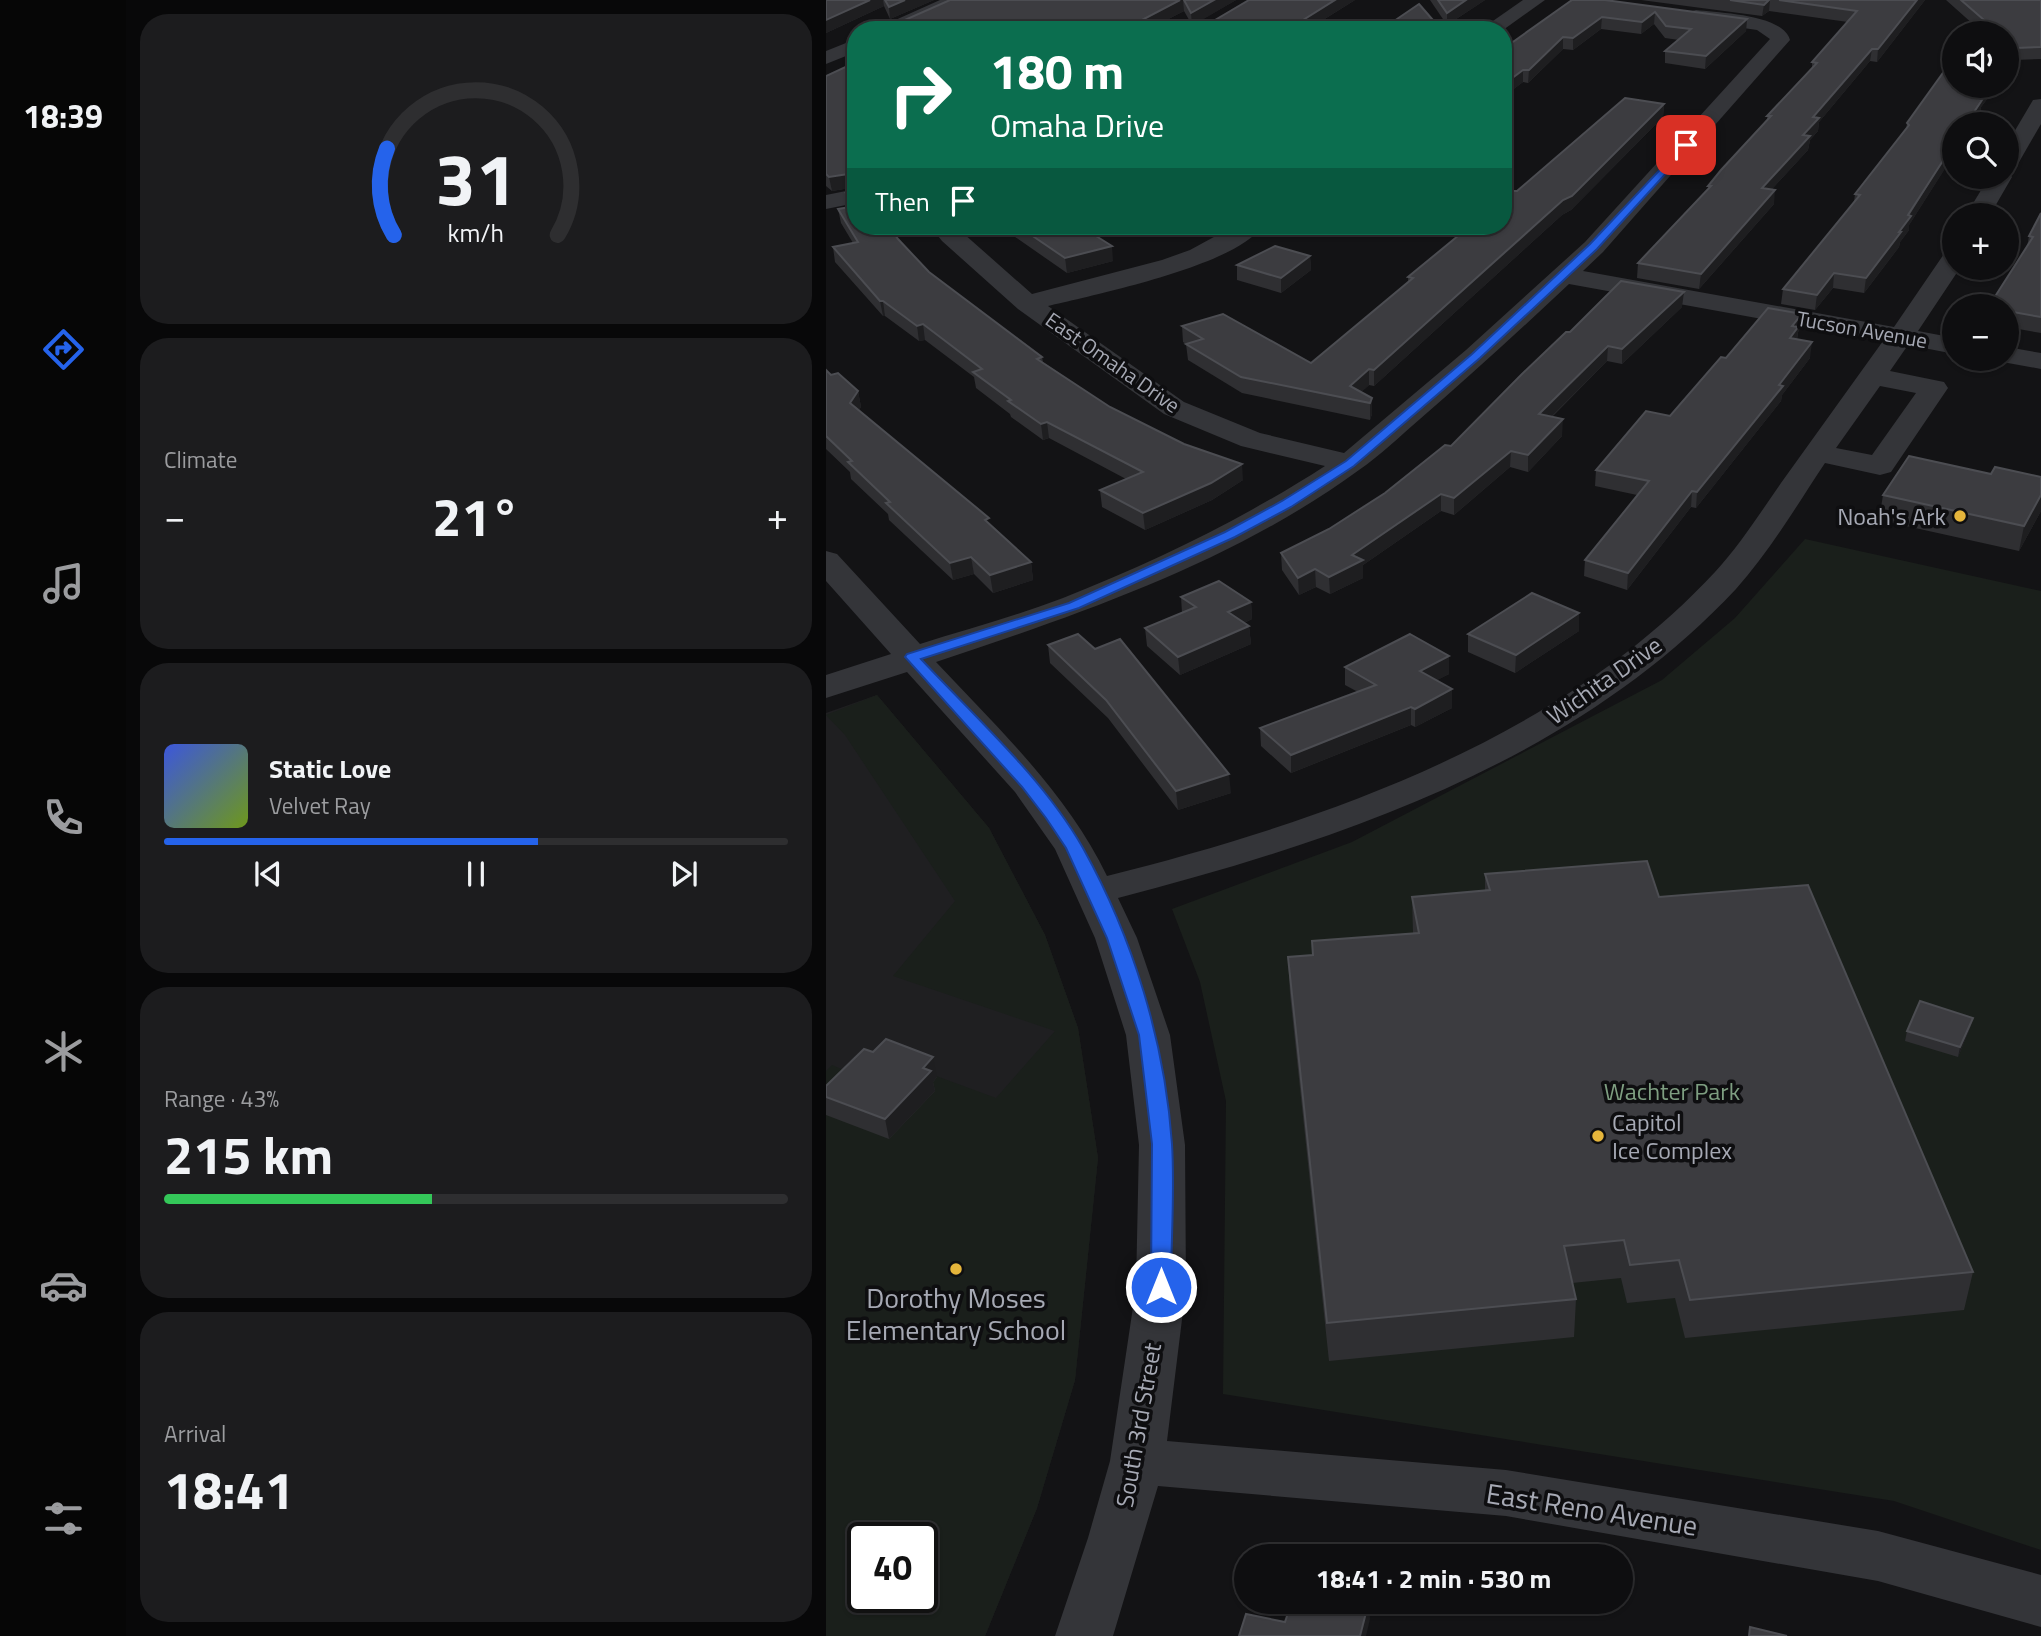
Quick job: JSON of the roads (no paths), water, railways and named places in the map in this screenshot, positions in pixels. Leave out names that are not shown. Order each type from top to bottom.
[{"type":"street","points":[[909,21],[956,0]]},
{"type":"street","points":[[1504,21],[1536,0]]},
{"type":"street","points":[[826,687],[1074,606],[1230,535],[1287,504],[1350,463],[1476,356],[1594,247],[1780,40],[1779,35],[1762,25],[1675,13]]},
{"type":"street","points":[[826,58],[847,49]]},
{"type":"street","points":[[2019,143],[2041,105]]},
{"type":"street","points":[[826,202],[847,198]]},
{"type":"street","name":"East Omaha Drive","points":[[950,235],[1027,303],[1174,408],[1251,440],[1350,463]]},
{"type":"street","points":[[1027,303],[1149,273],[1218,245],[1235,235]]},
{"type":"street","name":"Tucson Avenue","points":[[1563,275],[1942,344]]},
{"type":"street","name":"Wichita Drive","points":[[1096,891],[1191,868],[1293,835],[1387,800],[1472,761],[1546,721],[1611,679],[1666,638],[1731,575],[1942,277]]},
{"type":"street","points":[[2019,357],[2041,362]]},
{"type":"street","points":[[1818,453],[1880,466],[1934,388],[1873,376]]},
{"type":"street","name":"South 3rd Street","points":[[826,561],[1028,784],[1074,848],[1116,938],[1148,1035],[1162,1144],[1161,1287],[1137,1461],[1116,1538],[1084,1636]]},
{"type":"street","name":"East Reno Avenue","points":[[1137,1461],[1506,1493],[1878,1556],[2041,1601]]},
{"type":"place","name":"Noah's Ark","points":[[1960,516]]},
{"type":"place","name":"Capitol Ice Complex","points":[[1598,1136]]},
{"type":"place","name":"Dorothy Moses Elementary School","points":[[956,1269]]},
{"type":"park label","name":"Wachter Park","points":[[1672,1091]]}]
